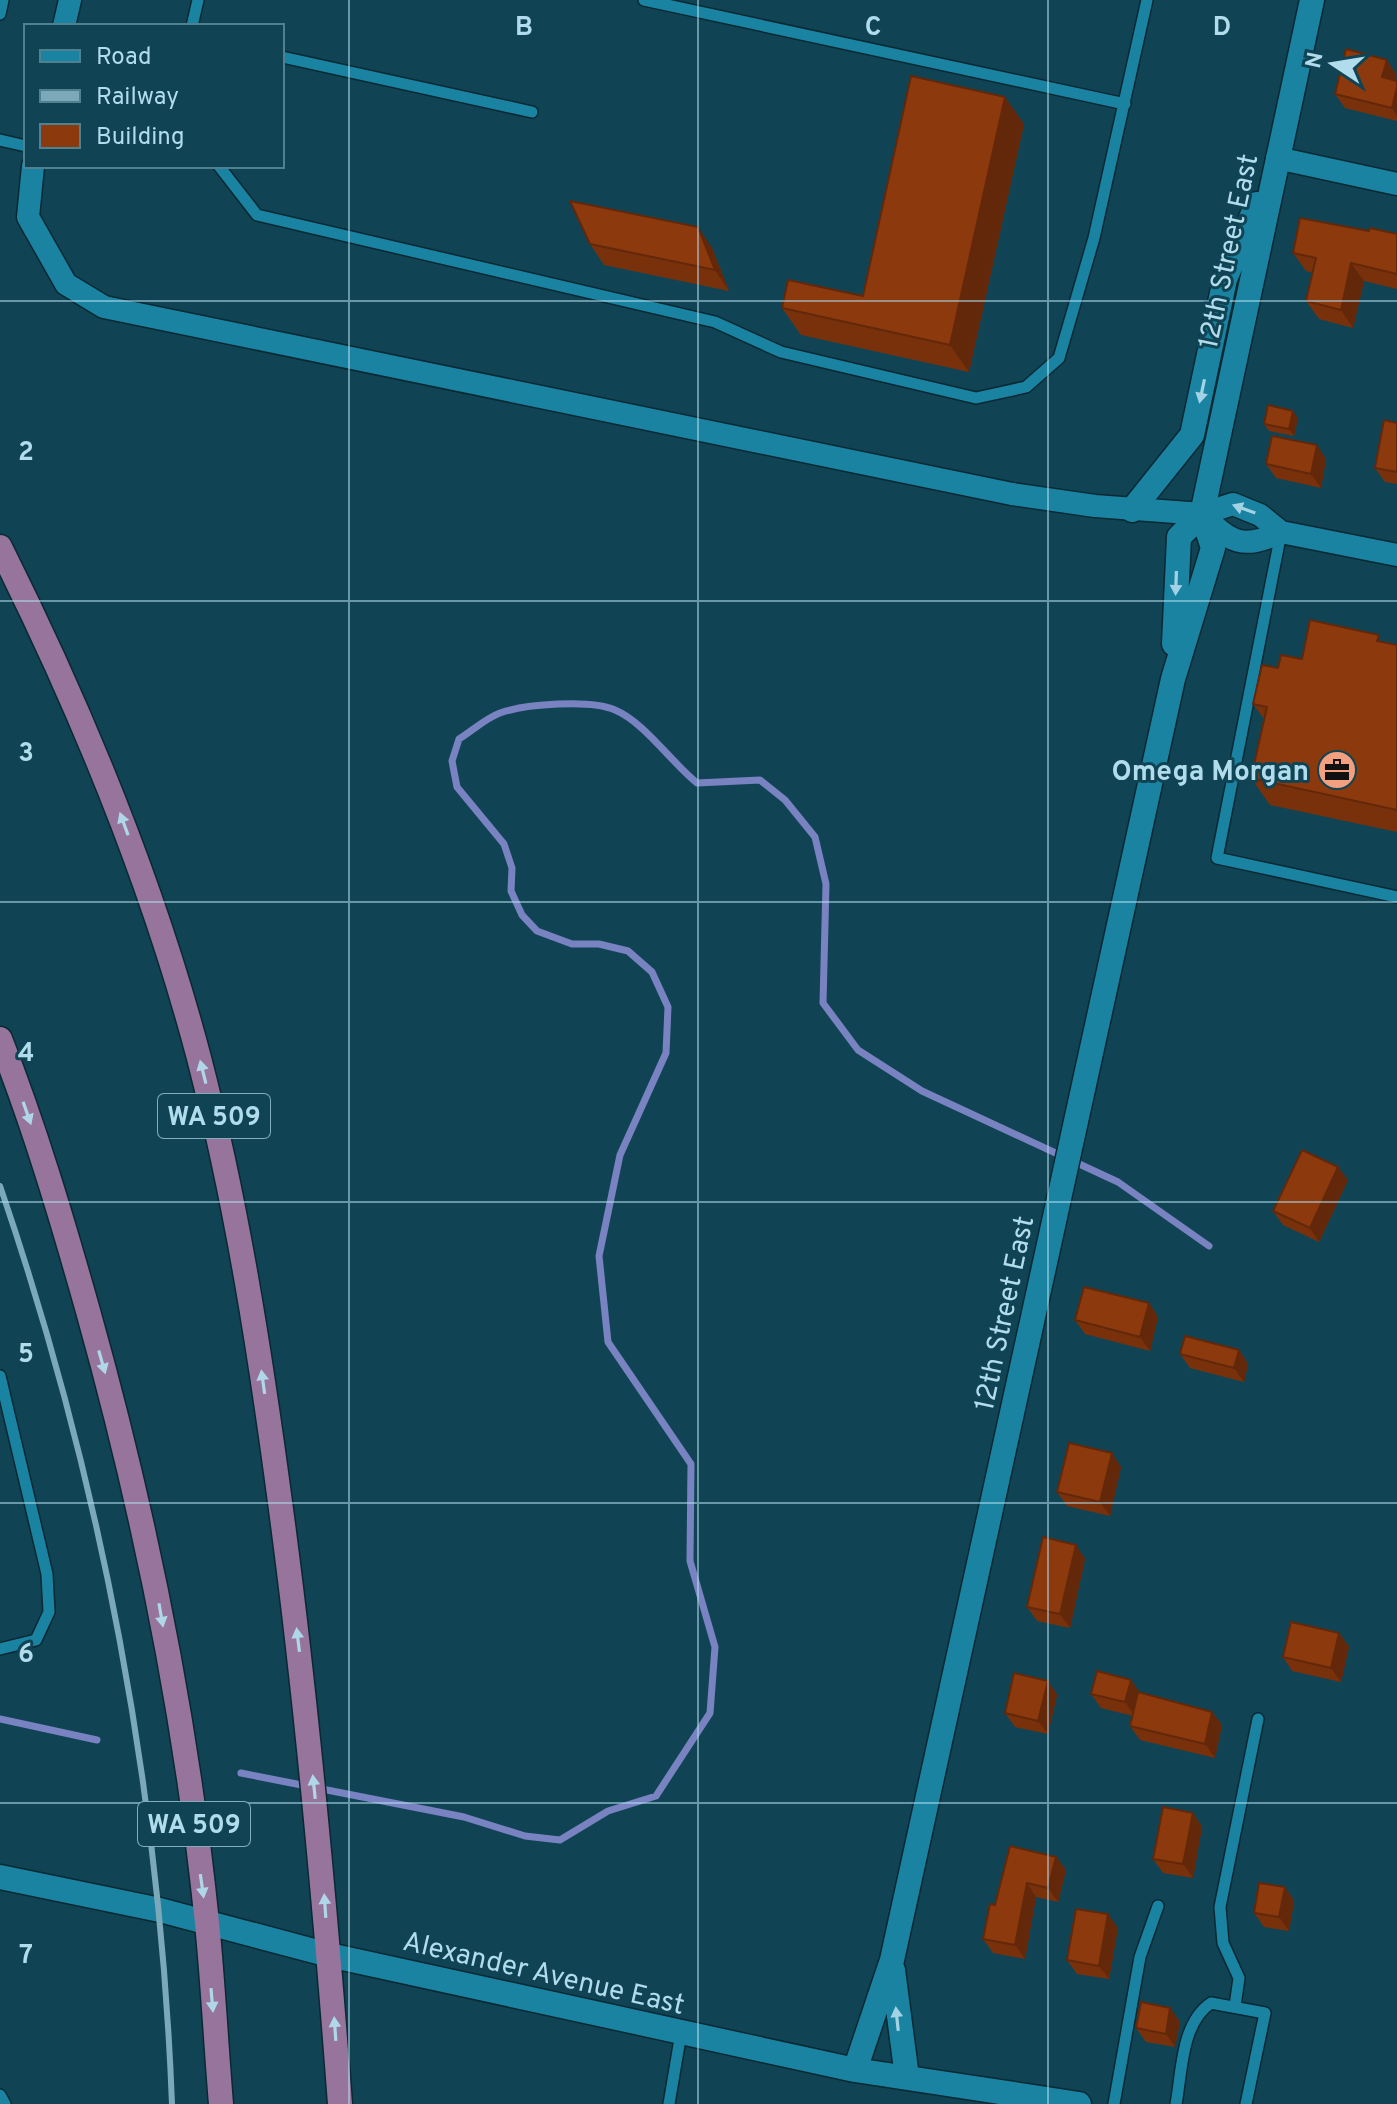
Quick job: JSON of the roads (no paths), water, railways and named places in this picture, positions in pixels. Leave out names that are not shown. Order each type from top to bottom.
[{"type":"highway","name":"WA 509","points":[[0,547],[46,640],[114,798],[173,968],[220,1142],[249,1287],[307,1717],[322,1858],[340,2104]]},
{"type":"highway","name":"WA 509","points":[[0,1039],[53,1188],[126,1452],[149,1551],[181,1725],[207,1923],[221,2104]]},
{"type":"street","points":[[64,24],[70,0]]},
{"type":"street","name":"12th Street East","points":[[855,2070],[892,1960],[1173,679],[1213,548],[1202,514],[1312,0]]},
{"type":"street","points":[[1132,510],[1192,435],[1225,279],[1277,158],[1397,184]]},
{"type":"street","points":[[33,168],[28,217],[34,229],[66,284],[104,307],[1012,494],[1132,510],[1202,514],[1233,504],[1260,515],[1281,532],[1397,555]]},
{"type":"street","points":[[1202,514],[1225,538],[1239,542],[1261,542],[1281,532]]},
{"type":"street","name":"Alexander Avenue East","points":[[0,1877],[207,1923],[329,1955],[855,2070],[1079,2104]]},
{"type":"street","name":"12th Street East","points":[[892,1960],[907,2077]]},
{"type":"lane","points":[[0,14],[3,0]]},
{"type":"lane","points":[[192,24],[198,0]]},
{"type":"lane","points":[[644,0],[1125,104]]},
{"type":"lane","points":[[221,168],[257,215],[715,322],[781,352],[976,398],[1026,387],[1059,358],[1094,238],[1147,0]]},
{"type":"lane","points":[[284,57],[532,112]]},
{"type":"lane","points":[[0,140],[24,146]]},
{"type":"lane","points":[[1281,532],[1217,858],[1397,897]]},
{"type":"lane","points":[[0,1376],[47,1574],[49,1612],[36,1640],[0,1649]]},
{"type":"lane","points":[[1235,2006],[1239,1978],[1223,1943],[1220,1907],[1258,1719]]},
{"type":"lane","points":[[1114,2104],[1140,1957],[1158,1906]]},
{"type":"lane","points":[[1176,2104],[1188,2036],[1196,2017],[1211,2003],[1265,2013],[1246,2104]]},
{"type":"lane","points":[[669,2104],[681,2033]]},
{"type":"lane","points":[[0,2095],[5,2104]]},
{"type":"waterway","points":[[241,1773],[464,1817],[525,1836],[560,1840],[608,1811],[656,1796],[710,1713],[715,1647],[690,1561],[691,1464],[608,1342],[599,1256],[620,1155],[666,1053],[668,1007],[652,972],[628,951],[599,944],[572,944],[537,931],[522,915],[511,891],[512,868],[504,844],[457,787],[452,761],[459,739],[490,718],[511,710],[541,705],[604,707],[615,710],[636,724],[697,783],[760,780],[785,800],[815,837],[826,884],[823,1003],[858,1050],[922,1091],[1118,1182],[1209,1246]]},
{"type":"waterway","points":[[0,1719],[97,1740]]},
{"type":"railway","points":[[0,1186],[68,1410],[96,1524],[119,1639],[139,1754],[154,1871],[172,2104]]},
{"type":"place","name":"Omega Morgan","points":[[1337,770]]}]
